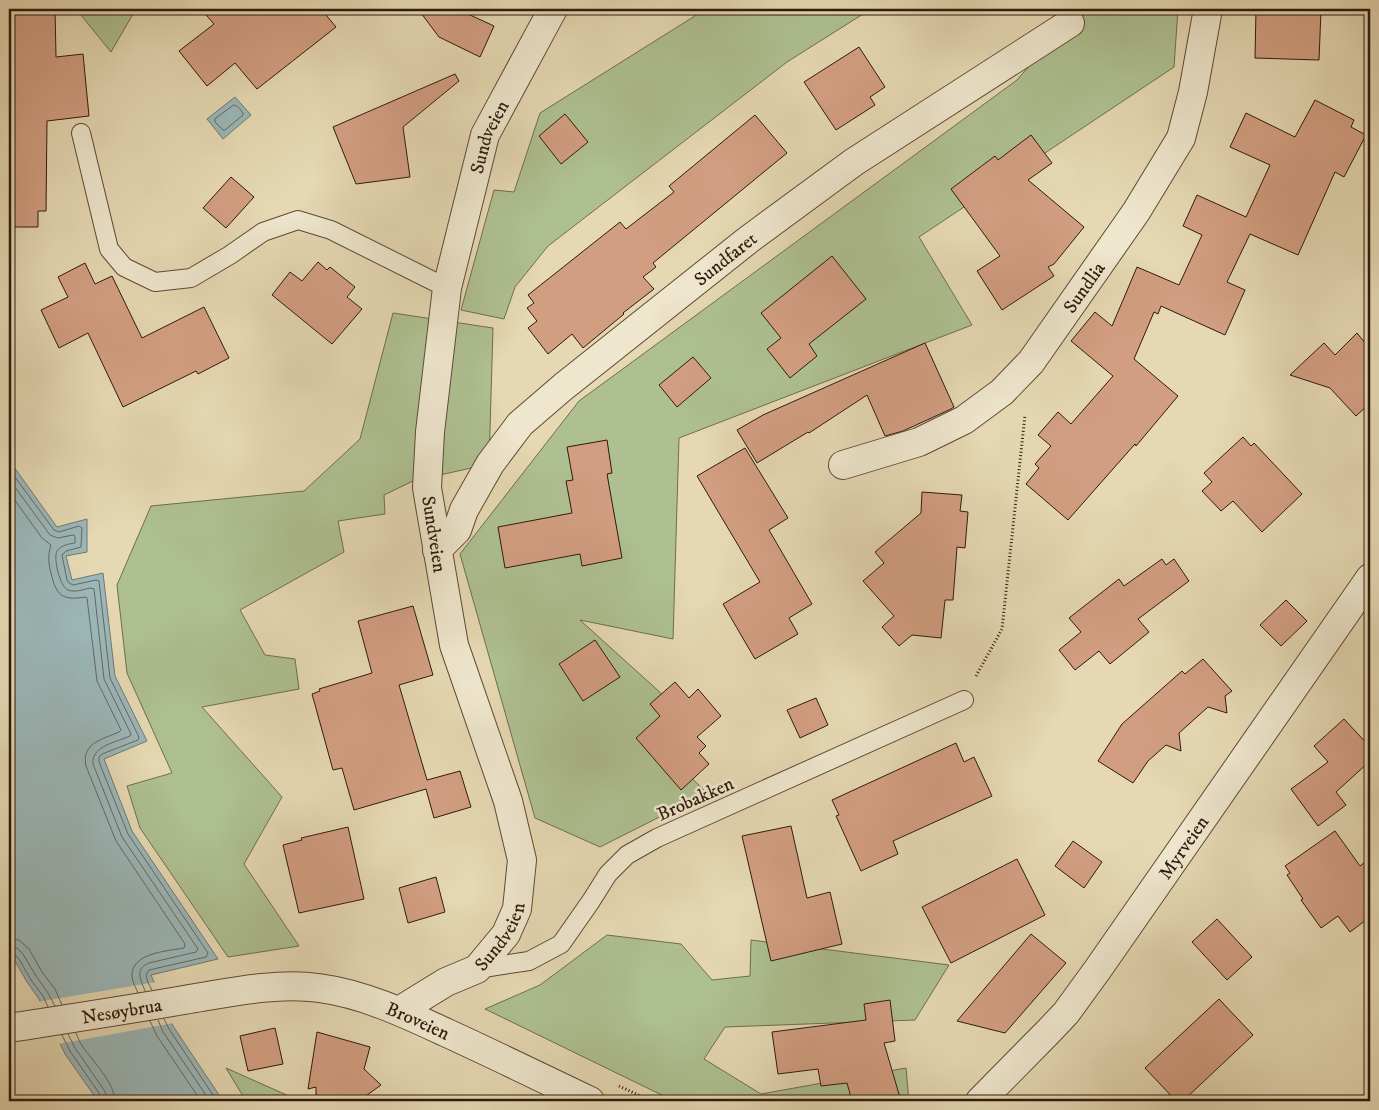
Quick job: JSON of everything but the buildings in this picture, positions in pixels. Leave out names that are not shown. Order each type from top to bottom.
[{"type":"street","name":"Sundveien","points":[[399,1011],[446,982],[477,969],[506,934],[517,909],[522,860],[508,801],[454,645],[427,488],[430,432],[447,288],[485,135],[554,9]]},
{"type":"street","name":"Sundlia","points":[[843,465],[919,442],[964,420],[1002,392],[1031,362],[1136,212],[1181,138],[1193,92],[1208,9]]},
{"type":"street","name":"Sundfaret","points":[[438,550],[457,530],[464,510],[490,464],[520,424],[562,387],[748,240],[854,162],[1070,23]]},
{"type":"street","name":"Myrveien","points":[[980,1101],[1066,1013],[1370,578]]},
{"type":"street","name":"Broveien","points":[[234,992],[304,986],[360,998],[399,1011],[479,1047],[590,1101]]},
{"type":"street","name":"Nesøybrua","points":[[9,1028],[234,992]]},
{"type":"lane","points":[[81,133],[109,249],[124,267],[155,282],[191,278],[230,255],[263,232],[298,220],[331,230],[447,288]]},
{"type":"lane","name":"Brobakken","points":[[477,969],[529,961],[561,944],[608,874],[627,854],[657,838],[964,700]]},
{"type":"path","points":[[964,700],[1002,629],[1026,412]]},
{"type":"green space","points":[[76,9],[136,9],[111,52]]},
{"type":"green space","points":[[706,9],[871,9],[787,62],[548,246],[515,287],[504,319],[461,310],[494,190],[514,192],[540,113]]},
{"type":"green space","points":[[1078,9],[1178,9],[1174,67],[919,237],[972,325],[679,438],[673,639],[580,620],[664,696],[673,760],[707,793],[600,847],[535,818],[460,554],[579,401],[1017,80]]},
{"type":"green space","points":[[393,313],[493,328],[489,464],[413,481],[384,495],[385,514],[338,521],[344,552],[240,610],[265,655],[295,659],[299,689],[202,707],[282,797],[244,864],[299,946],[228,957],[140,828],[127,786],[172,773],[127,673],[117,585],[151,506],[304,491],[360,439]]},
{"type":"green space","points":[[607,935],[681,944],[712,980],[750,976],[751,940],[949,965],[915,1020],[725,1027],[704,1059],[761,1094],[906,1068],[909,1101],[674,1101],[485,1009],[540,985]]},
{"type":"green space","points":[[226,1068],[300,1101],[246,1101]]},
{"type":"water","points":[[235,97],[251,115],[223,139],[207,119]]},
{"type":"water","points":[[9,460],[57,527],[87,519],[87,552],[66,556],[72,580],[103,573],[115,676],[147,741],[104,759],[132,831],[218,959],[151,975],[173,1026],[223,1101],[98,1101],[65,1054],[39,999],[15,961],[9,955]]},
{"type":"pier","points":[[156,982],[174,1023],[58,1044],[37,1002]]}]
